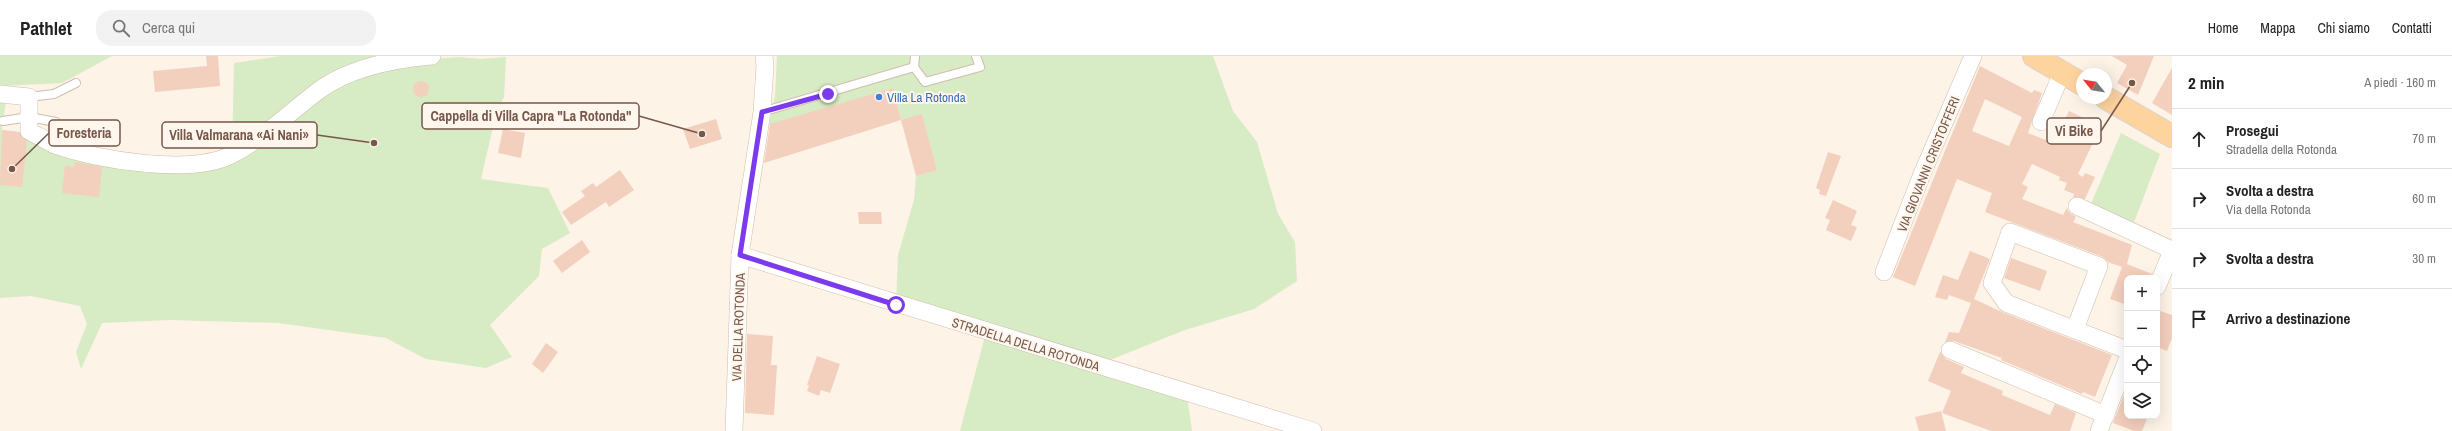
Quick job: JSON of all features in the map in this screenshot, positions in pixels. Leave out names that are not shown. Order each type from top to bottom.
[{"type":"main road","points":[[2034,56],[2076,80]]},
{"type":"main road","points":[[2112,101],[2172,136]]},
{"type":"street","points":[[0,94],[29,97],[29,131],[55,145],[117,161],[199,164],[232,155],[268,133],[319,90],[341,78],[403,58],[432,56]]},
{"type":"street","name":"VIA DELLA ROTONDA","points":[[734,431],[733,286],[740,255],[762,112],[766,66],[764,56]]},
{"type":"street","name":"VIA GIOVANNI CRISTOFFERI","points":[[1884,272],[1922,174],[1973,56]]},
{"type":"street","points":[[2041,122],[2062,72]]},
{"type":"street","points":[[2077,206],[2172,250],[2160,280]]},
{"type":"street","points":[[2075,329],[2099,266],[2010,232],[1992,283],[2006,303],[2124,349]]},
{"type":"street","name":"STRADELLA DELLA ROTONDA","points":[[740,255],[1313,431]]},
{"type":"street","points":[[1950,350],[2106,415]]},
{"type":"street","points":[[2099,431],[2124,368]]},
{"type":"lane","points":[[915,56],[914,67],[926,82],[980,67],[976,56]]},
{"type":"lane","points":[[762,112],[914,67]]},
{"type":"lane","points":[[29,97],[54,94],[76,83]]},
{"type":"lane","points":[[3,120],[29,117],[56,122]]},
{"type":"green space","points":[[0,56],[112,56],[62,83],[0,86]]},
{"type":"green space","points":[[281,56],[432,56],[341,78],[232,155],[234,63]]},
{"type":"green space","points":[[777,56],[1213,56],[1233,111],[1257,142],[1278,214],[1295,242],[1297,281],[1254,309],[1182,331],[1098,365],[896,305],[898,255],[914,200],[916,176],[937,170],[922,115],[901,120],[893,88],[769,125],[775,96]]},
{"type":"green space","points":[[459,57],[481,59],[506,57],[504,97],[496,114],[481,179],[548,188],[570,233],[542,249],[539,276],[490,325],[512,357],[486,368],[426,359],[386,338],[278,323],[170,320],[102,323],[81,369],[76,352],[87,324],[80,306],[31,296],[0,298],[0,100],[6,100],[2,130],[27,133],[27,137],[76,160],[148,173],[157,169],[199,171],[321,92],[407,61]]},
{"type":"green space","points":[[2121,133],[2160,154],[2133,225],[2090,206]]},
{"type":"green space","points":[[985,336],[1187,396],[1192,431],[960,431]]},
{"type":"building","points":[[206,56],[218,56],[220,86],[155,92],[153,71],[207,66]]},
{"type":"building","points":[[2112,56],[2154,56],[2138,95],[2117,83],[2127,65]]},
{"type":"building","points":[[1980,66],[2032,93],[2034,90],[2042,93],[2028,133],[2053,143],[2069,111],[2101,126],[2078,174],[2083,177],[2085,173],[2095,177],[2085,199],[2073,197],[2074,194],[2064,190],[2067,183],[2059,180],[2060,177],[2032,164],[2022,184],[2028,187],[2022,199],[2063,215],[2067,208],[2069,212],[2076,217],[2073,222],[2132,245],[2127,264],[2152,274],[2124,275],[2124,304],[2110,299],[2122,267],[2108,262],[2103,257],[1985,212],[1992,193],[1957,179],[1915,286],[1893,277]],"holes":[[[1985,99],[2022,117],[2009,146],[1972,131]]]},
{"type":"building","points":[[2172,68],[2172,115],[2152,103]]},
{"type":"building","points":[[418,81],[424,81],[429,86],[427,95],[424,97],[418,97],[413,92],[413,86]]},
{"type":"building","points":[[893,88],[901,120],[764,163],[770,124]]},
{"type":"building","points":[[922,114],[937,170],[916,176],[901,120]]},
{"type":"building","points":[[716,119],[722,139],[690,149],[683,129]]},
{"type":"building","points":[[503,129],[525,133],[521,158],[498,153]]},
{"type":"building","points":[[2,130],[19,132],[27,141],[22,187],[0,185]]},
{"type":"building","points":[[1828,152],[1841,156],[1826,196],[1819,194],[1820,190],[1816,188]]},
{"type":"building","points":[[75,162],[102,167],[99,197],[62,193],[65,166],[74,167]]},
{"type":"building","points":[[620,170],[634,190],[609,207],[606,202],[571,225],[562,212],[585,196],[581,191],[593,183],[596,187]]},
{"type":"building","points":[[1833,200],[1857,211],[1851,225],[1857,227],[1851,241],[1826,230],[1830,220],[1825,218]]},
{"type":"building","points":[[858,212],[881,212],[882,224],[859,224]]},
{"type":"building","points":[[582,240],[590,252],[562,273],[553,261]]},
{"type":"building","points":[[1970,251],[1990,259],[1974,299],[2002,312],[2112,355],[2095,397],[2083,392],[2082,394],[2001,360],[2002,358],[1954,341],[1945,342],[1949,332],[1959,333],[1971,303],[1949,295],[1947,300],[1935,297],[1943,275],[1958,280]]},
{"type":"building","points":[[2011,258],[2047,271],[2040,291],[2004,278]]},
{"type":"building","points":[[2160,311],[2172,315],[2172,338],[2167,351],[2160,348]]},
{"type":"building","points":[[747,334],[773,336],[771,365],[777,365],[774,415],[745,413]]},
{"type":"building","points":[[546,343],[558,352],[543,373],[532,364]]},
{"type":"building","points":[[1940,352],[1946,359],[1964,367],[1961,373],[2003,391],[2002,395],[2050,415],[2055,404],[2076,413],[2070,431],[1991,431],[1942,413],[1951,391],[1928,381]]},
{"type":"building","points":[[817,356],[840,364],[830,393],[821,390],[819,396],[807,391],[809,385],[807,385]]},
{"type":"building","points":[[2124,395],[2124,419],[2147,419],[2142,431],[2134,431],[2113,423]]},
{"type":"building","points":[[1941,411],[1946,431],[1919,431],[1915,417]]},
{"type":"place","name":"Vi Bike","points":[[2132,83]]},
{"type":"place","name":"Villa La Rotonda","points":[[879,97]]},
{"type":"place","name":"Cappella di Villa Capra \"La Rotonda\"","points":[[702,134]]},
{"type":"place","name":"Villa Valmarana «Ai Nani»","points":[[374,143]]},
{"type":"place","name":"Foresteria","points":[[12,169]]},
{"type":"route","points":[[828,94],[762,112],[740,255],[896,305]]}]
